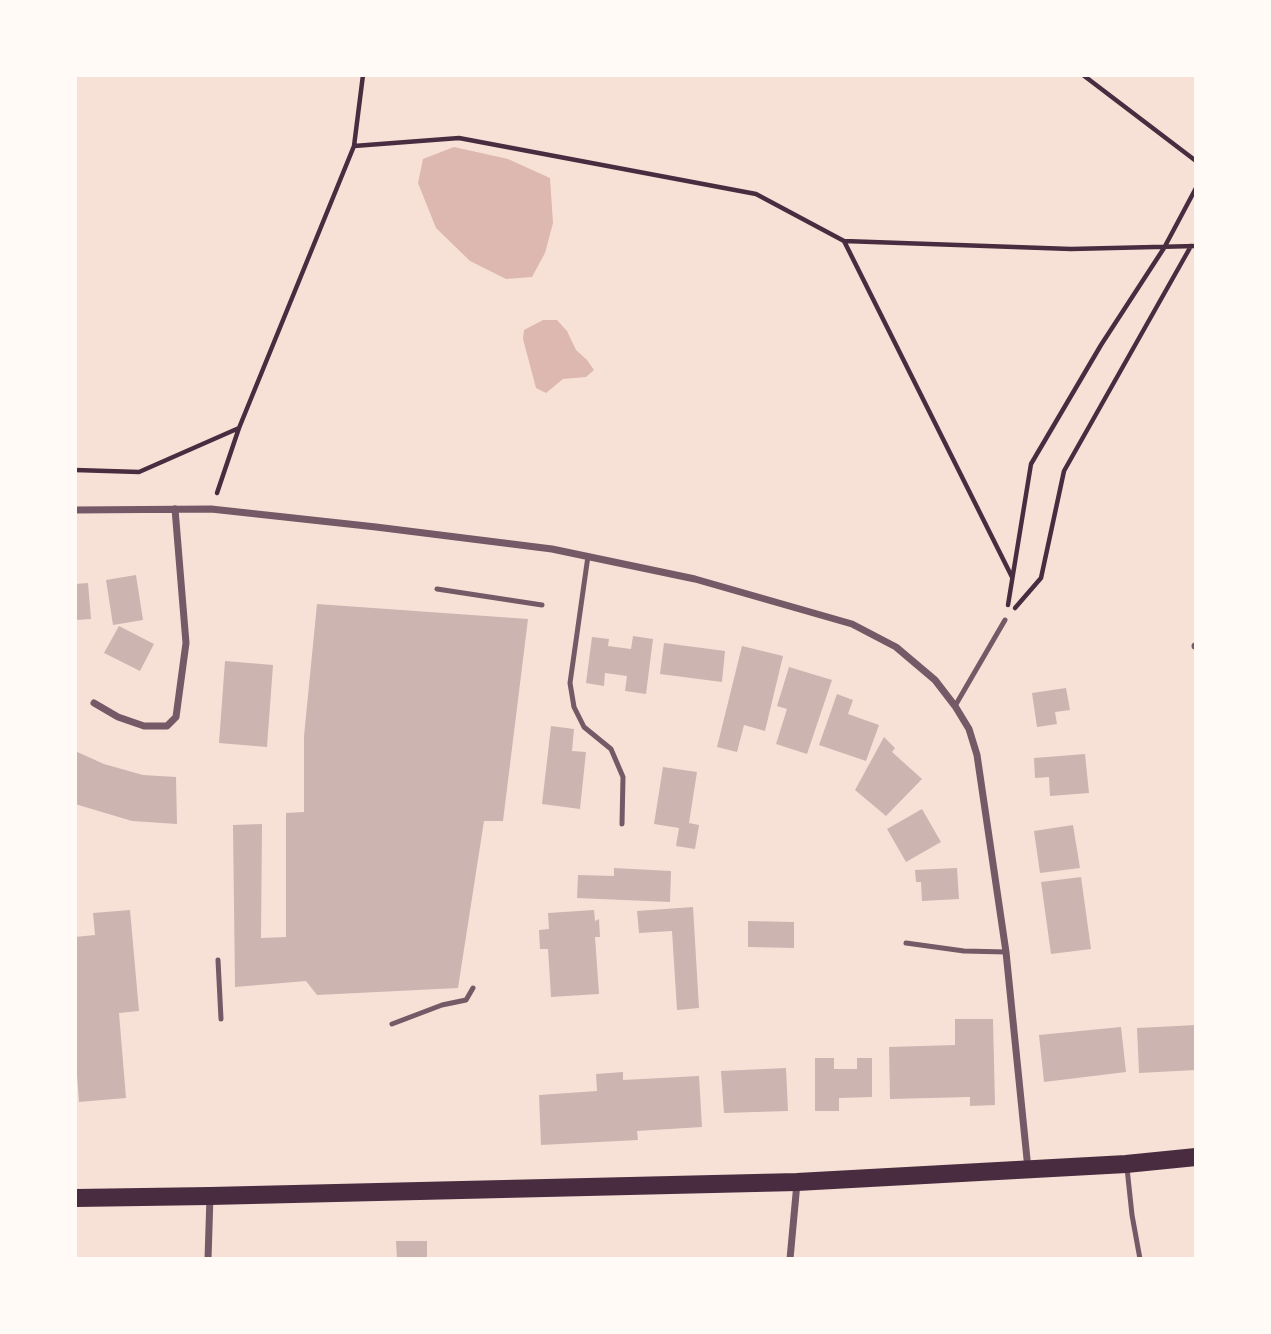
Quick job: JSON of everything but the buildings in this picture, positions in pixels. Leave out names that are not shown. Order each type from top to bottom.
[{"type":"main road","points":[[75,1198],[797,1182],[1126,1164],[1196,1157]]},
{"type":"street","points":[[94,703],[118,717],[144,726],[167,726],[176,717],[186,643],[175,509]]},
{"type":"street","points":[[75,510],[211,509],[376,527],[588,556],[695,579],[852,624],[896,647],[935,681],[955,706],[969,729],[977,755],[1006,952],[1028,1169]]},
{"type":"street","points":[[790,1259],[797,1182]]},
{"type":"street","points":[[208,1259],[210,1196]]},
{"type":"lane","points":[[588,556],[570,683],[574,707],[584,727],[611,748],[623,777],[622,824]]},
{"type":"lane","points":[[437,589],[542,605]]},
{"type":"lane","points":[[955,706],[1005,620]]},
{"type":"lane","points":[[906,943],[964,951],[1006,952]]},
{"type":"lane","points":[[218,960],[221,1019]]},
{"type":"lane","points":[[392,1024],[442,1005],[466,1000],[474,988]]},
{"type":"lane","points":[[1126,1164],[1140,1259]]},
{"type":"path","points":[[211,509],[239,428],[354,146],[363,75]]},
{"type":"path","points":[[1083,75],[1196,161]]},
{"type":"path","points":[[354,146],[459,138],[742,191],[756,194],[844,241],[1071,249],[1194,245]]},
{"type":"path","points":[[1005,620],[1031,464],[1101,345],[1164,248],[1196,188]]},
{"type":"path","points":[[844,241],[1012,578]]},
{"type":"path","points":[[1005,620],[1041,578],[1064,471],[1194,245]]},
{"type":"path","points":[[75,470],[139,472],[239,428]]},
{"type":"shaded area","points":[[454,147],[508,159],[550,178],[553,223],[545,253],[532,277],[506,279],[470,261],[436,228],[418,183],[423,159]]},
{"type":"shaded area","points":[[543,320],[557,320],[567,331],[576,350],[594,370],[586,377],[563,379],[546,393],[536,388],[523,339],[524,330]]}]
